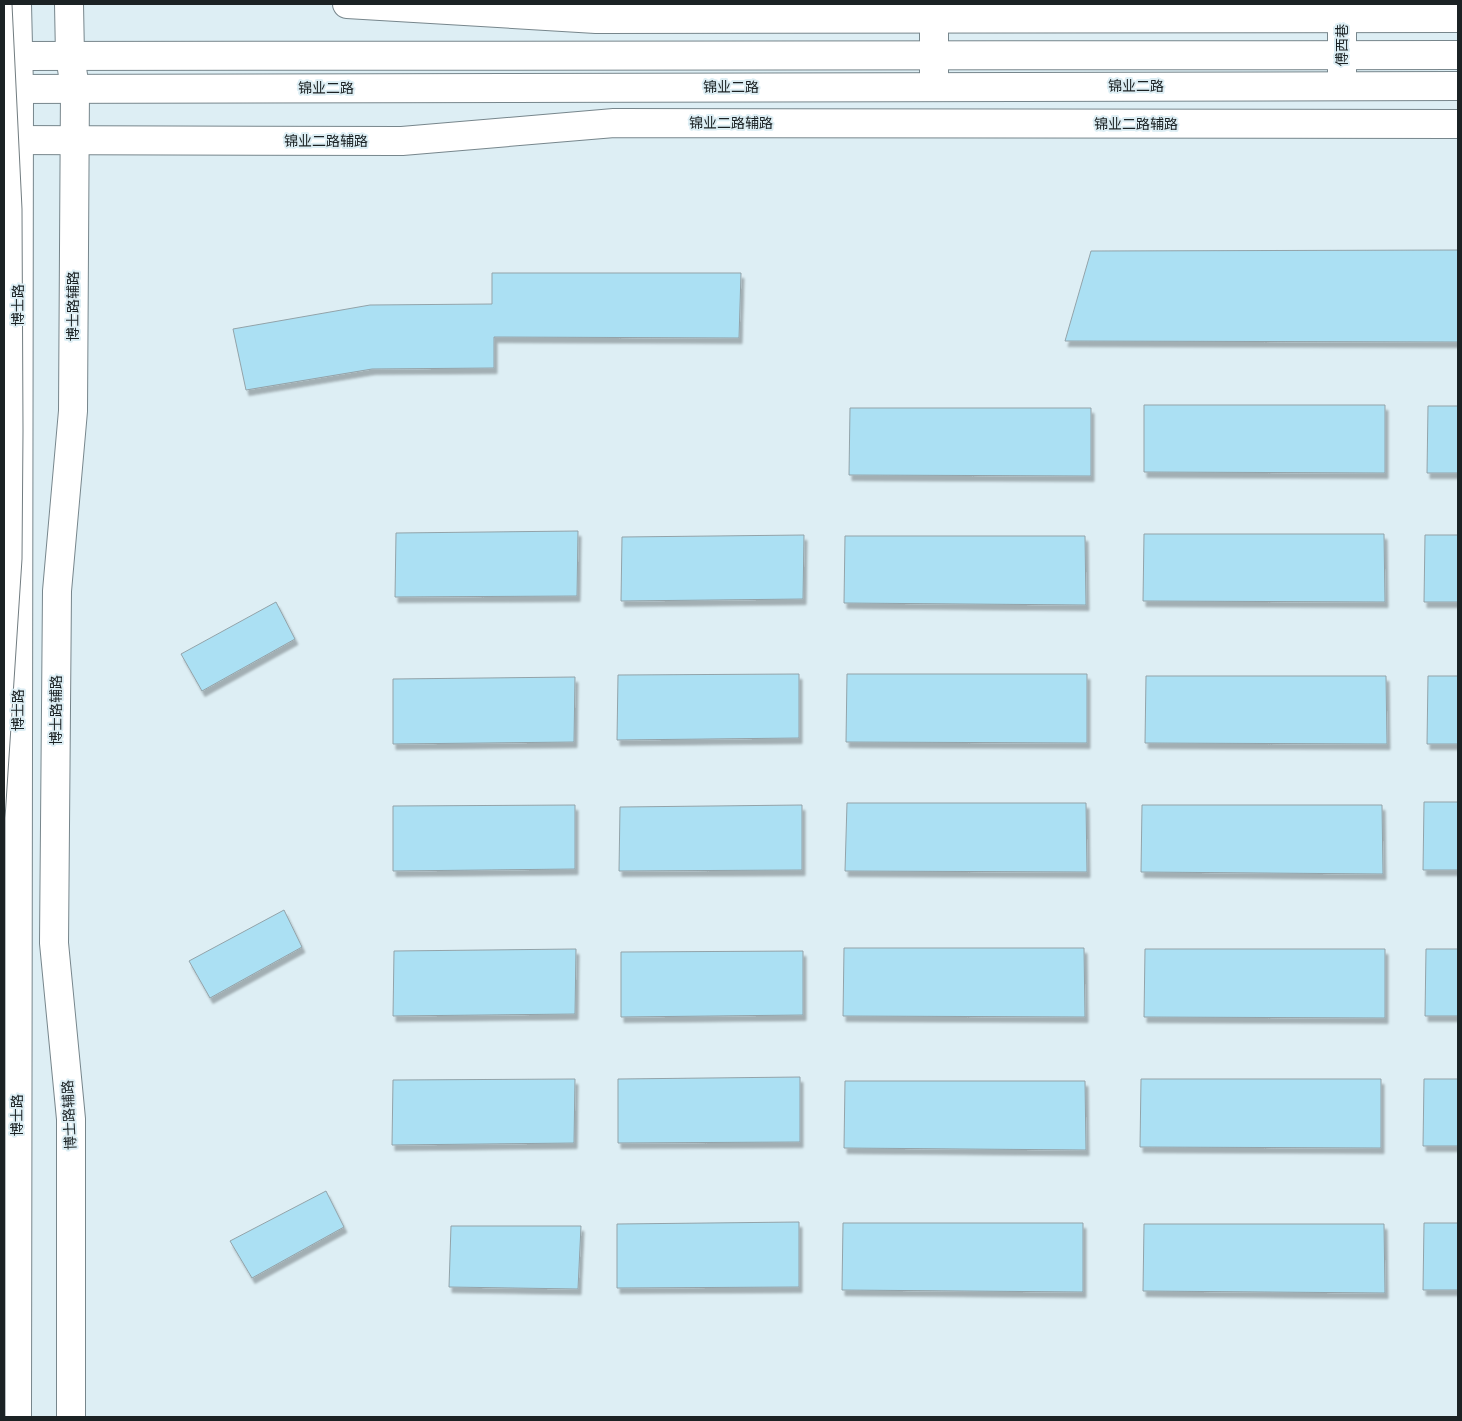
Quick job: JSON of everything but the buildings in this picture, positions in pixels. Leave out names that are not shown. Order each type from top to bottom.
[{"type":"main road","name":"博士路","points":[[17,4],[11,56],[17,1417]]},
{"type":"main road","name":"博士路辅路","points":[[69,4],[70,56],[74,88],[73,411],[57,591],[54,943],[71,1119],[71,1417]]},
{"type":"main road","points":[[347,4],[596,19],[934,11],[1342,11],[1458,18]]},
{"type":"main road","points":[[934,11],[934,86]]},
{"type":"main road","name":"傅西巷","points":[[1342,11],[1342,86]]},
{"type":"main road","points":[[11,56],[1458,55]]},
{"type":"main road","name":"锦业二路","points":[[11,88],[1458,86]]},
{"type":"main road","name":"锦业二路辅路","points":[[11,140],[402,141],[614,123],[1458,124]]},
{"type":"tram line","points":[[5,1417],[5,818],[22,559],[23,431],[22,209],[12,4]]}]
